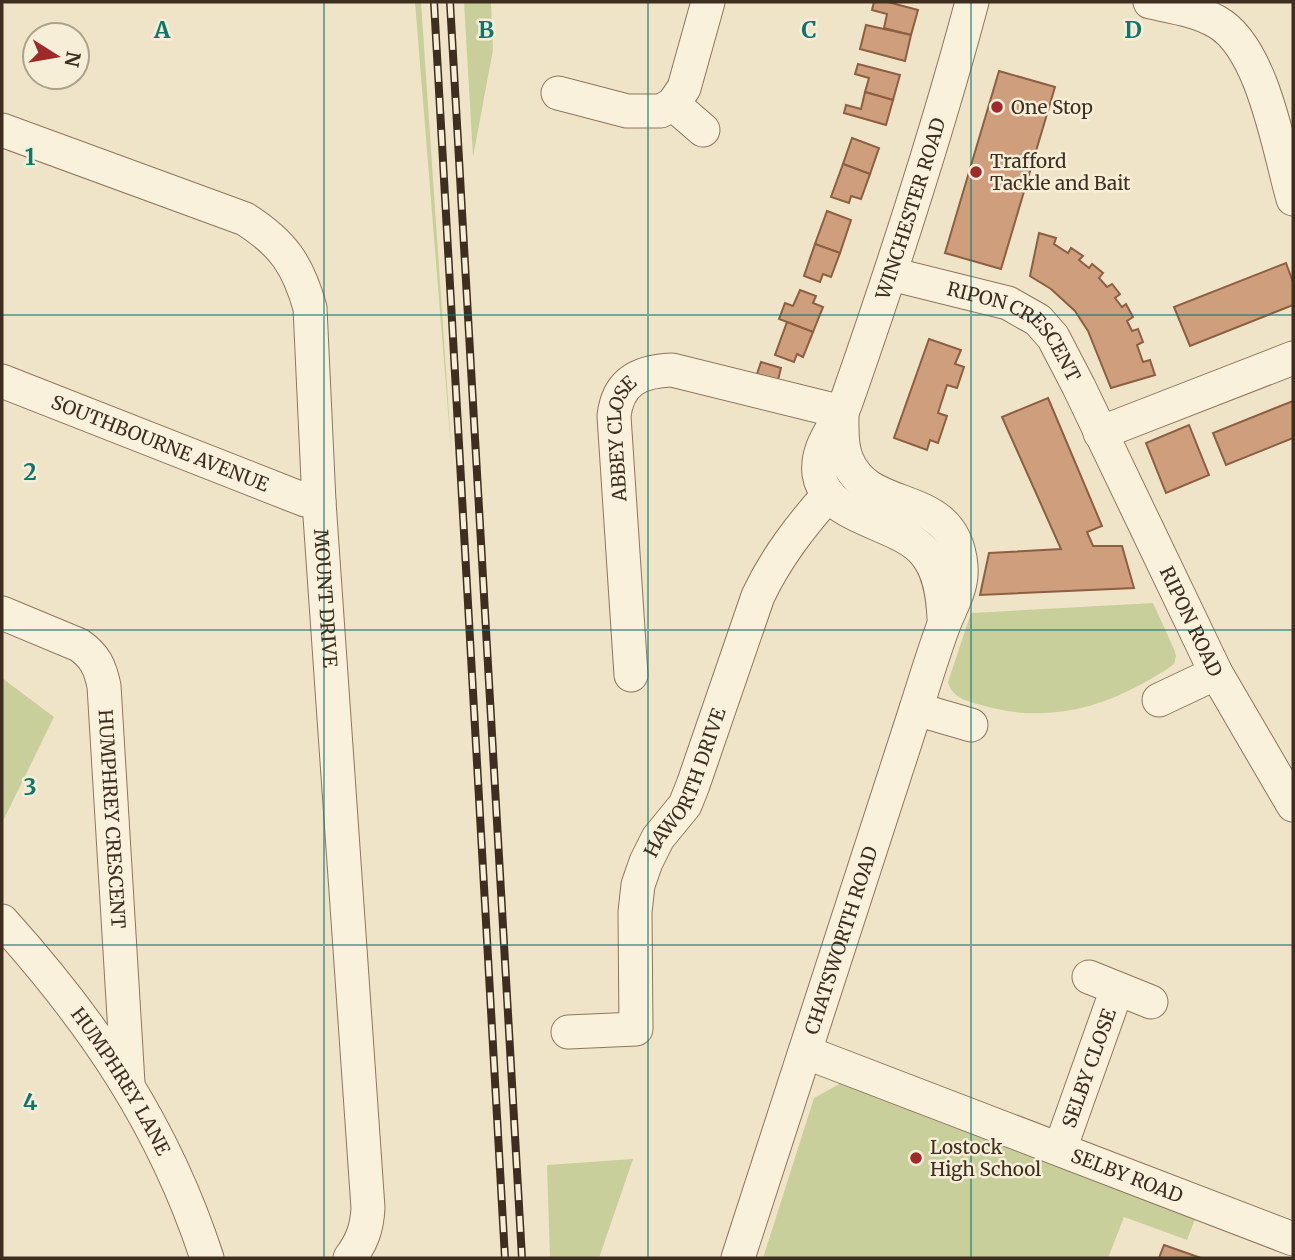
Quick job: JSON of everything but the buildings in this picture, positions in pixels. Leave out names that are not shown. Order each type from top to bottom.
[{"type":"street","points":[[558,93],[601,117],[627,111],[661,111],[673,104],[684,88],[708,2]]},
{"type":"street","name":"WINCHESTER ROAD","points":[[842,412],[891,274],[941,118],[972,2]]},
{"type":"street","points":[[1150,2],[1195,12],[1219,23],[1240,42],[1254,66],[1264,94],[1293,198]]},
{"type":"street","points":[[673,104],[703,130]]},
{"type":"street","name":"MOUNT DRIVE","points":[[2,130],[245,219],[285,251],[300,276],[310,308],[319,502],[368,1208],[367,1226],[361,1242],[350,1258]]},
{"type":"street","name":"RIPON CRESCENT","points":[[891,274],[1008,303],[1038,320],[1053,337],[1100,433]]},
{"type":"street","points":[[1100,433],[1293,358]]},
{"type":"street","name":"ABBEY CLOSE","points":[[631,675],[614,416],[622,389],[645,373],[672,370],[842,412]]},
{"type":"street","name":"SOUTHBOURNE AVENUE","points":[[2,381],[305,500],[319,502]]},
{"type":"street","points":[[828,495],[819,475],[819,456],[826,438],[842,412]]},
{"type":"street","name":"CHATSWORTH ROAD","points":[[738,1258],[944,624],[958,592],[961,568],[956,545],[947,528],[929,512],[869,488],[856,477],[847,460],[842,441],[842,412]]},
{"type":"street","name":"RIPON ROAD","points":[[1100,433],[1216,673],[1293,805]]},
{"type":"street","name":"CHATSWORTH ROAD","points":[[828,495],[844,508],[892,529],[926,553],[936,571],[944,624]]},
{"type":"street","name":"HAWORTH DRIVE","points":[[568,1032],[636,1029],[635,912],[638,885],[646,862],[658,838],[685,805],[758,596],[772,567],[828,495]]},
{"type":"street","name":"HUMPHREY CRESCENT","points":[[2,613],[79,645],[90,652],[101,670],[128,1083]]},
{"type":"street","points":[[1159,700],[1216,673]]},
{"type":"street","points":[[916,709],[971,725]]},
{"type":"street","name":"HUMPHREY LANE","points":[[2,921],[80,1014],[128,1083],[172,1167],[207,1258]]},
{"type":"street","name":"SELBY CLOSE","points":[[1060,1149],[1103,983],[1151,1002]]},
{"type":"street","name":"SELBY ROAD","points":[[805,1052],[1293,1239]]},
{"type":"green space","points":[[415,2],[421,2],[453,473]]},
{"type":"green space","points":[[464,2],[491,2],[493,50],[473,157]]},
{"type":"green space","points":[[1153,603],[1174,649],[1174,664],[1123,694],[1064,711],[1023,713],[970,702],[953,692],[948,682],[971,613]]},
{"type":"green space","points":[[2,678],[54,717],[2,823]]},
{"type":"green space","name":"Lostock High School","points":[[841,1083],[1195,1219],[1187,1240],[1124,1217],[1108,1258],[763,1258],[814,1098]]},
{"type":"green space","points":[[633,1159],[599,1258],[550,1258],[547,1165]]},
{"type":"railway","points":[[434,2],[505,1258]]},
{"type":"railway","points":[[450,2],[522,1258]]},
{"type":"place","name":"One Stop","points":[[997,107]]},
{"type":"place","name":"Trafford Tackle and Bait","points":[[976,172]]},
{"type":"place","name":"Lostock High School","points":[[916,1158]]}]
